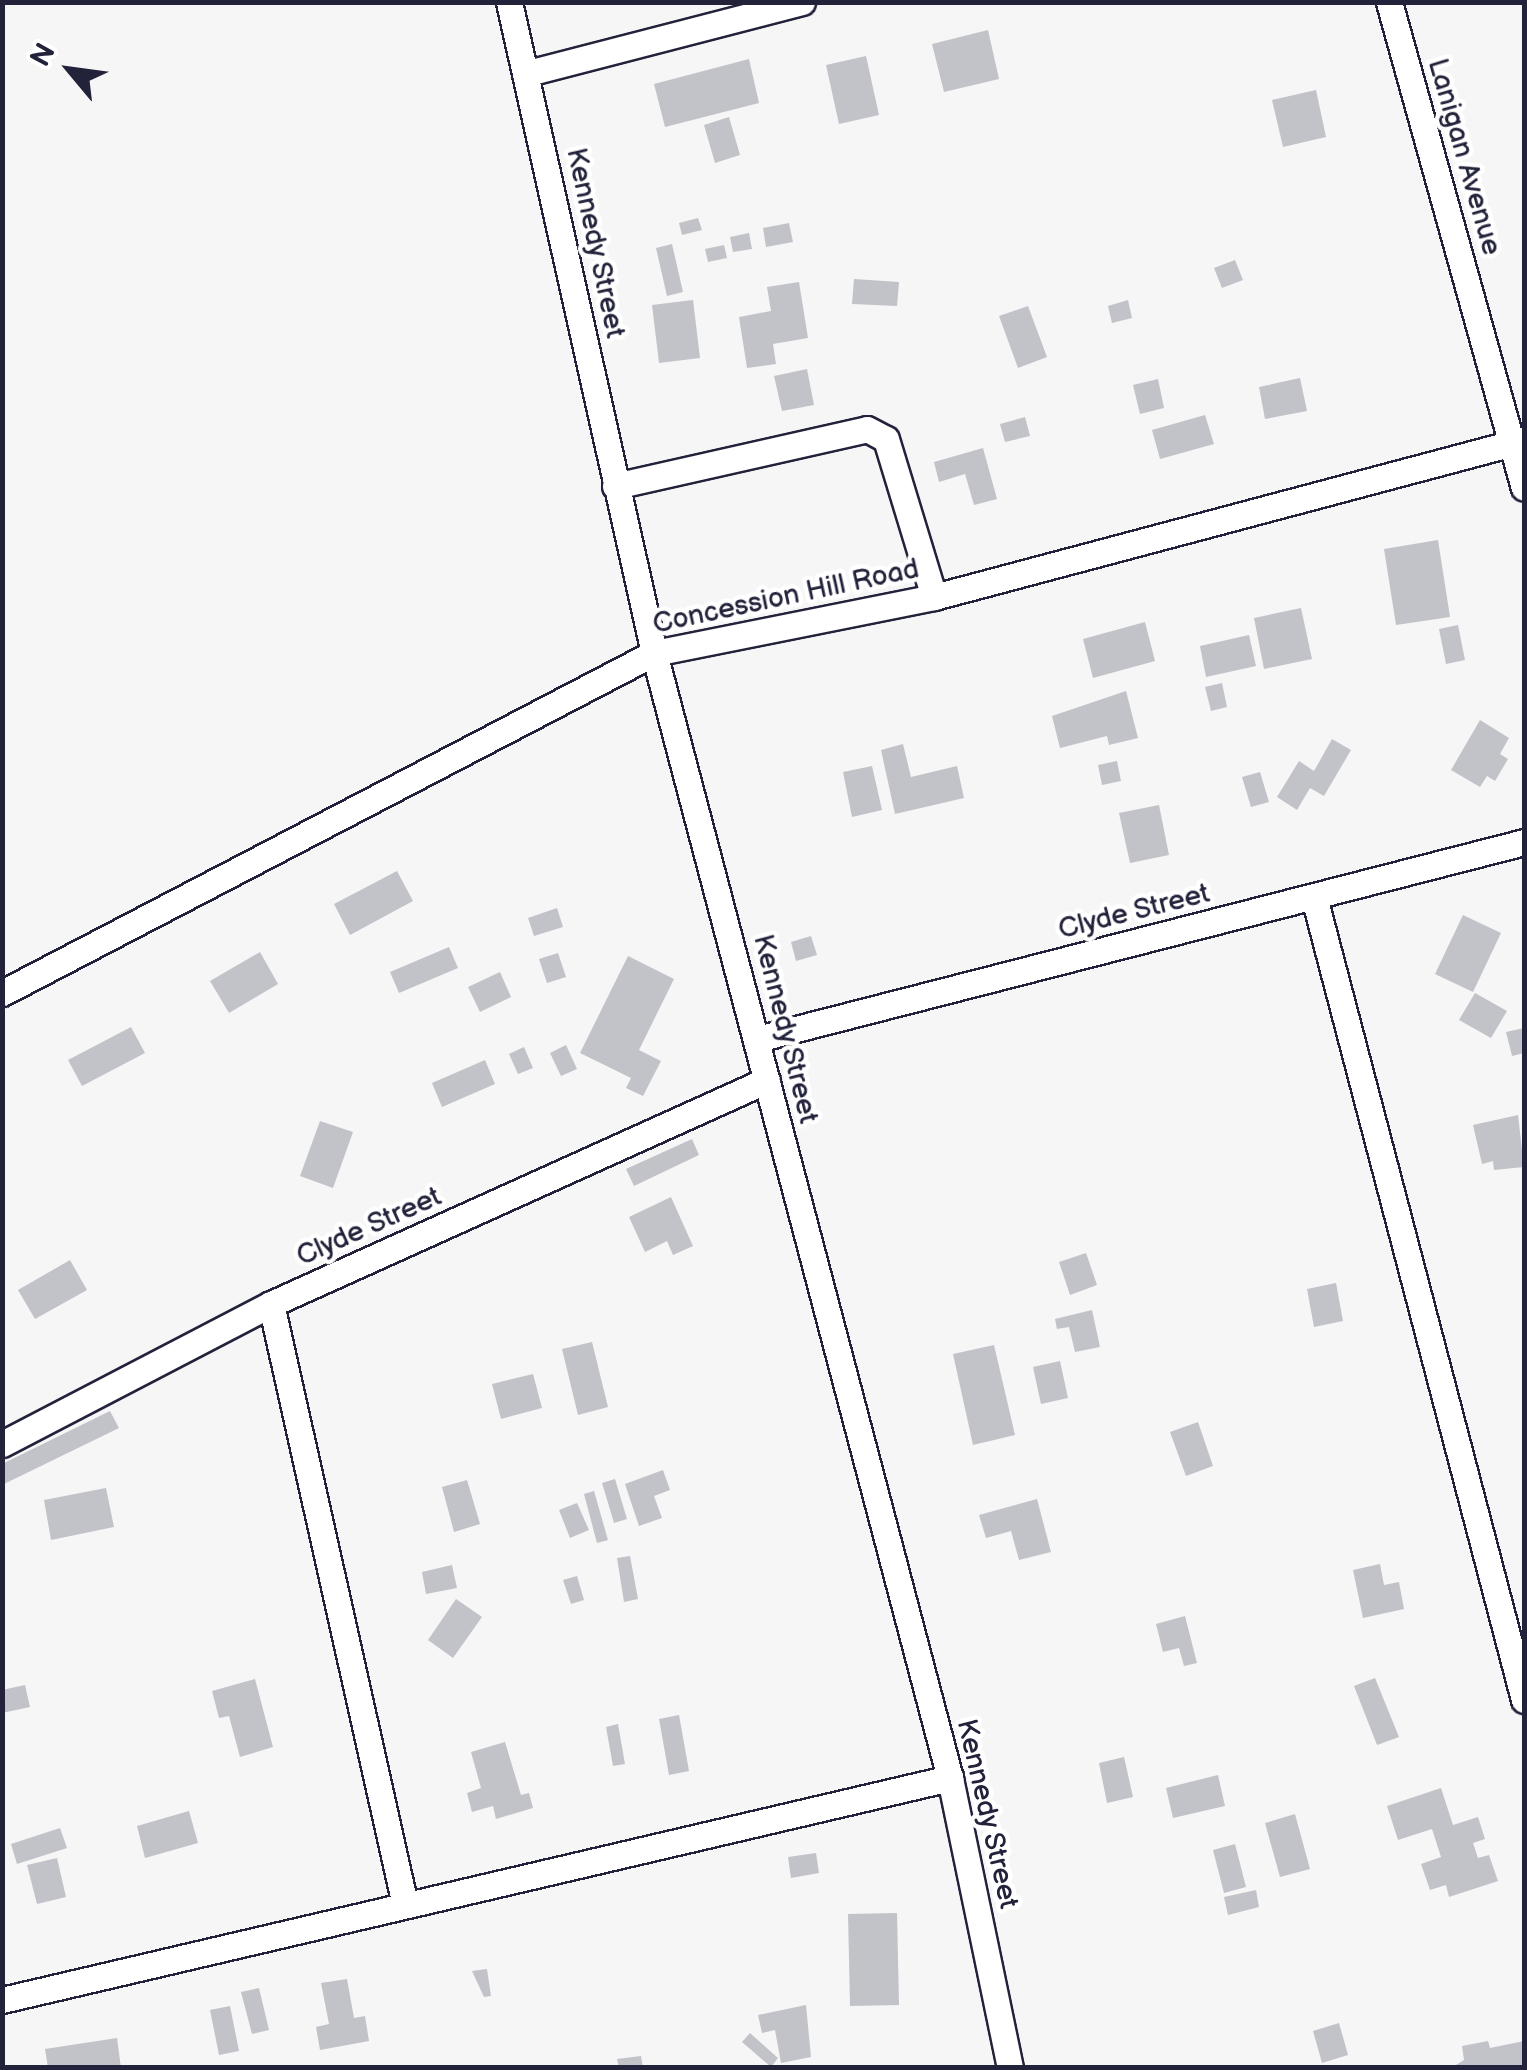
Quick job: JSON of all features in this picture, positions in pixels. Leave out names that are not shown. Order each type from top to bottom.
[{"type":"street","name":"Kennedy Street","points":[[509,2],[528,73],[654,653],[950,1778],[1010,2068]]},
{"type":"street","points":[[528,73],[802,2]]},
{"type":"street","name":"Lanigan Avenue","points":[[1389,2],[1519,441],[1524,488]]},
{"type":"street","points":[[616,486],[867,428],[886,439],[934,597]]},
{"type":"street","name":"Concession Hill Road","points":[[2,993],[654,653],[934,597],[1519,441]]},
{"type":"street","name":"Clyde Street","points":[[757,1039],[1524,842]]},
{"type":"street","points":[[1314,898],[1524,1700]]},
{"type":"street","name":"Clyde Street","points":[[2,1444],[270,1304],[766,1080]]},
{"type":"street","points":[[270,1304],[404,1905]]},
{"type":"street","points":[[2,2000],[950,1778]]},
{"type":"building","points":[[988,30],[999,79],[944,92],[932,44]]},
{"type":"building","points":[[866,56],[879,115],[839,124],[826,65]]},
{"type":"building","points":[[749,59],[759,103],[665,127],[654,84]]},
{"type":"building","points":[[1316,90],[1326,137],[1283,147],[1272,100]]},
{"type":"building","points":[[729,117],[740,155],[715,163],[704,125]]},
{"type":"building","points":[[698,218],[702,230],[682,235],[679,223]]},
{"type":"building","points":[[789,223],[793,242],[766,247],[763,228]]},
{"type":"building","points":[[749,233],[752,249],[733,252],[730,237]]},
{"type":"building","points":[[672,244],[683,292],[667,296],[656,248]]},
{"type":"building","points":[[724,245],[727,258],[708,262],[705,249]]},
{"type":"building","points":[[1235,260],[1243,280],[1222,288],[1214,268]]},
{"type":"building","points":[[854,279],[899,282],[897,306],[852,304]]},
{"type":"building","points":[[799,282],[808,338],[773,344],[776,364],[747,368],[739,317],[771,311],[767,287]]},
{"type":"building","points":[[693,300],[700,358],[659,363],[652,305]]},
{"type":"building","points":[[1128,300],[1132,318],[1112,323],[1108,306]]},
{"type":"building","points":[[1028,306],[1047,357],[1018,368],[999,316]]},
{"type":"building","points":[[807,369],[814,405],[782,411],[774,376]]},
{"type":"building","points":[[1300,378],[1307,411],[1265,419],[1259,387]]},
{"type":"building","points":[[1158,379],[1164,408],[1140,414],[1133,385]]},
{"type":"building","points":[[1205,415],[1214,444],[1160,459],[1152,430]]},
{"type":"building","points":[[1025,417],[1030,436],[1005,442],[1000,424]]},
{"type":"building","points":[[983,448],[997,499],[974,505],[965,474],[939,482],[934,462]]},
{"type":"building","points":[[1438,540],[1450,617],[1396,625],[1384,549]]},
{"type":"building","points":[[1301,608],[1312,659],[1264,669],[1254,618]]},
{"type":"building","points":[[1145,622],[1155,661],[1093,678],[1083,639]]},
{"type":"building","points":[[1458,625],[1465,660],[1446,664],[1439,629]]},
{"type":"building","points":[[1249,635],[1256,666],[1206,677],[1200,646]]},
{"type":"building","points":[[1222,683],[1227,707],[1211,711],[1205,687]]},
{"type":"building","points":[[1126,691],[1138,738],[1109,745],[1107,736],[1060,748],[1052,716]]},
{"type":"building","points":[[1480,720],[1509,738],[1500,754],[1508,759],[1495,781],[1487,776],[1480,787],[1451,770]]},
{"type":"building","points":[[1332,739],[1351,750],[1324,796],[1310,788],[1297,810],[1277,797],[1299,761],[1314,771]]},
{"type":"building","points":[[903,744],[911,777],[957,766],[964,798],[895,814],[881,750]]},
{"type":"building","points":[[1117,761],[1121,781],[1102,785],[1098,765]]},
{"type":"building","points":[[872,766],[882,810],[852,817],[843,772]]},
{"type":"building","points":[[1260,772],[1269,802],[1251,807],[1242,777]]},
{"type":"building","points":[[1159,805],[1169,855],[1130,863],[1119,813]]},
{"type":"building","points":[[397,871],[413,901],[350,935],[334,904]]},
{"type":"building","points":[[557,908],[563,927],[534,936],[528,918]]},
{"type":"building","points":[[1463,915],[1501,933],[1473,992],[1435,974]]},
{"type":"building","points":[[811,936],[817,955],[796,961],[791,942]]},
{"type":"building","points":[[449,947],[458,968],[399,993],[390,972]]},
{"type":"building","points":[[260,952],[278,984],[229,1013],[210,981]]},
{"type":"building","points":[[558,953],[566,977],[547,983],[539,959]]},
{"type":"building","points":[[628,956],[674,979],[639,1050],[661,1061],[643,1096],[626,1088],[631,1078],[580,1053]]},
{"type":"building","points":[[500,972],[511,997],[480,1012],[468,987]]},
{"type":"building","points":[[1475,993],[1507,1011],[1491,1038],[1459,1020]]},
{"type":"building","points":[[131,1027],[145,1053],[82,1086],[68,1060]]},
{"type":"building","points":[[1524,1028],[1524,1053],[1512,1056],[1506,1032]]},
{"type":"building","points":[[566,1045],[577,1069],[561,1076],[550,1053]]},
{"type":"building","points":[[524,1047],[533,1068],[518,1074],[509,1054]]},
{"type":"building","points":[[485,1060],[495,1084],[442,1107],[432,1083]]},
{"type":"building","points":[[1518,1115],[1524,1167],[1494,1170],[1493,1161],[1482,1164],[1473,1125]]},
{"type":"building","points":[[320,1121],[353,1132],[333,1188],[300,1176]]},
{"type":"building","points":[[692,1139],[699,1155],[634,1186],[626,1169]]},
{"type":"building","points":[[671,1197],[693,1246],[673,1255],[667,1241],[645,1252],[629,1217]]},
{"type":"building","points":[[1086,1253],[1097,1285],[1070,1295],[1059,1262]]},
{"type":"building","points":[[70,1260],[87,1290],[35,1319],[18,1290]]},
{"type":"building","points":[[1336,1283],[1343,1321],[1314,1327],[1307,1289]]},
{"type":"building","points":[[1092,1310],[1100,1347],[1075,1352],[1069,1327],[1057,1329],[1055,1319]]},
{"type":"building","points":[[592,1342],[608,1407],[578,1415],[562,1349]]},
{"type":"building","points":[[994,1345],[1015,1435],[973,1445],[953,1354]]},
{"type":"building","points":[[1060,1361],[1068,1398],[1041,1404],[1033,1367]]},
{"type":"building","points":[[533,1374],[542,1408],[501,1419],[492,1384]]},
{"type":"building","points":[[110,1411],[119,1428],[2,1485],[2,1464]]},
{"type":"building","points":[[1198,1422],[1213,1466],[1186,1476],[1170,1432]]},
{"type":"building","points":[[663,1470],[670,1490],[654,1496],[662,1518],[639,1526],[625,1484]]},
{"type":"building","points":[[615,1479],[627,1519],[614,1523],[602,1483]]},
{"type":"building","points":[[467,1480],[480,1524],[454,1532],[442,1487]]},
{"type":"building","points":[[106,1488],[114,1527],[51,1540],[44,1500]]},
{"type":"building","points":[[594,1491],[608,1540],[597,1543],[584,1494]]},
{"type":"building","points":[[1037,1499],[1051,1552],[1019,1560],[1011,1531],[986,1538],[979,1515]]},
{"type":"building","points":[[577,1503],[589,1530],[570,1538],[559,1510]]},
{"type":"building","points":[[630,1556],[638,1599],[624,1602],[617,1558]]},
{"type":"building","points":[[1380,1564],[1384,1585],[1399,1582],[1404,1609],[1363,1618],[1353,1570]]},
{"type":"building","points":[[452,1565],[457,1588],[426,1594],[422,1572]]},
{"type":"building","points":[[577,1576],[584,1600],[571,1604],[563,1580]]},
{"type":"building","points":[[456,1599],[482,1617],[453,1658],[428,1640]]},
{"type":"building","points":[[1185,1616],[1197,1663],[1184,1666],[1179,1648],[1163,1652],[1156,1624]]},
{"type":"building","points":[[1375,1678],[1399,1737],[1377,1745],[1354,1686]]},
{"type":"building","points":[[255,1679],[273,1747],[240,1757],[229,1716],[219,1718],[212,1691]]},
{"type":"building","points":[[25,1685],[30,1707],[2,1713],[2,1690]]},
{"type":"building","points":[[679,1715],[689,1771],[669,1775],[659,1719]]},
{"type":"building","points":[[618,1724],[625,1764],[613,1766],[606,1727]]},
{"type":"building","points":[[505,1742],[521,1795],[529,1793],[533,1808],[496,1819],[493,1806],[472,1812],[467,1793],[481,1788],[471,1752]]},
{"type":"building","points":[[1124,1757],[1133,1797],[1107,1803],[1099,1763]]},
{"type":"building","points":[[1218,1775],[1225,1806],[1173,1818],[1166,1788]]},
{"type":"building","points":[[1441,1788],[1453,1825],[1478,1817],[1485,1839],[1473,1843],[1478,1858],[1489,1855],[1498,1881],[1449,1897],[1446,1885],[1430,1890],[1421,1864],[1441,1857],[1432,1829],[1398,1840],[1387,1806]]},
{"type":"building","points":[[189,1811],[198,1843],[145,1858],[137,1826]]},
{"type":"building","points":[[1295,1814],[1310,1869],[1280,1877],[1265,1823]]},
{"type":"building","points":[[60,1828],[67,1848],[17,1864],[11,1844]]},
{"type":"building","points":[[1235,1844],[1246,1887],[1224,1893],[1213,1850]]},
{"type":"building","points":[[816,1853],[819,1873],[791,1878],[788,1857]]},
{"type":"building","points":[[57,1858],[66,1897],[37,1904],[27,1865]]},
{"type":"building","points":[[1256,1890],[1259,1907],[1228,1915],[1224,1897]]},
{"type":"building","points":[[897,1913],[899,2005],[850,2006],[848,1914]]},
{"type":"building","points":[[487,1969],[491,1996],[484,1997],[472,1971]]},
{"type":"building","points":[[347,1979],[354,2018],[365,2016],[369,2041],[320,2050],[316,2027],[329,2024],[321,1983]]},
{"type":"building","points":[[259,1988],[269,2030],[252,2034],[241,1992]]},
{"type":"building","points":[[806,2005],[811,2057],[781,2063],[775,2030],[762,2033],[758,2015]]},
{"type":"building","points":[[230,2006],[239,2051],[219,2055],[210,2010]]},
{"type":"building","points":[[1339,2023],[1348,2055],[1322,2063],[1313,2031]]},
{"type":"building","points":[[750,2033],[778,2058],[771,2067],[742,2042]]},
{"type":"building","points":[[117,2038],[121,2068],[48,2068],[45,2049]]},
{"type":"building","points":[[1488,2041],[1490,2048],[1524,2041],[1524,2068],[1451,2068],[1464,2060],[1462,2046]]},
{"type":"building","points":[[641,2056],[643,2068],[619,2068],[617,2059]]}]
